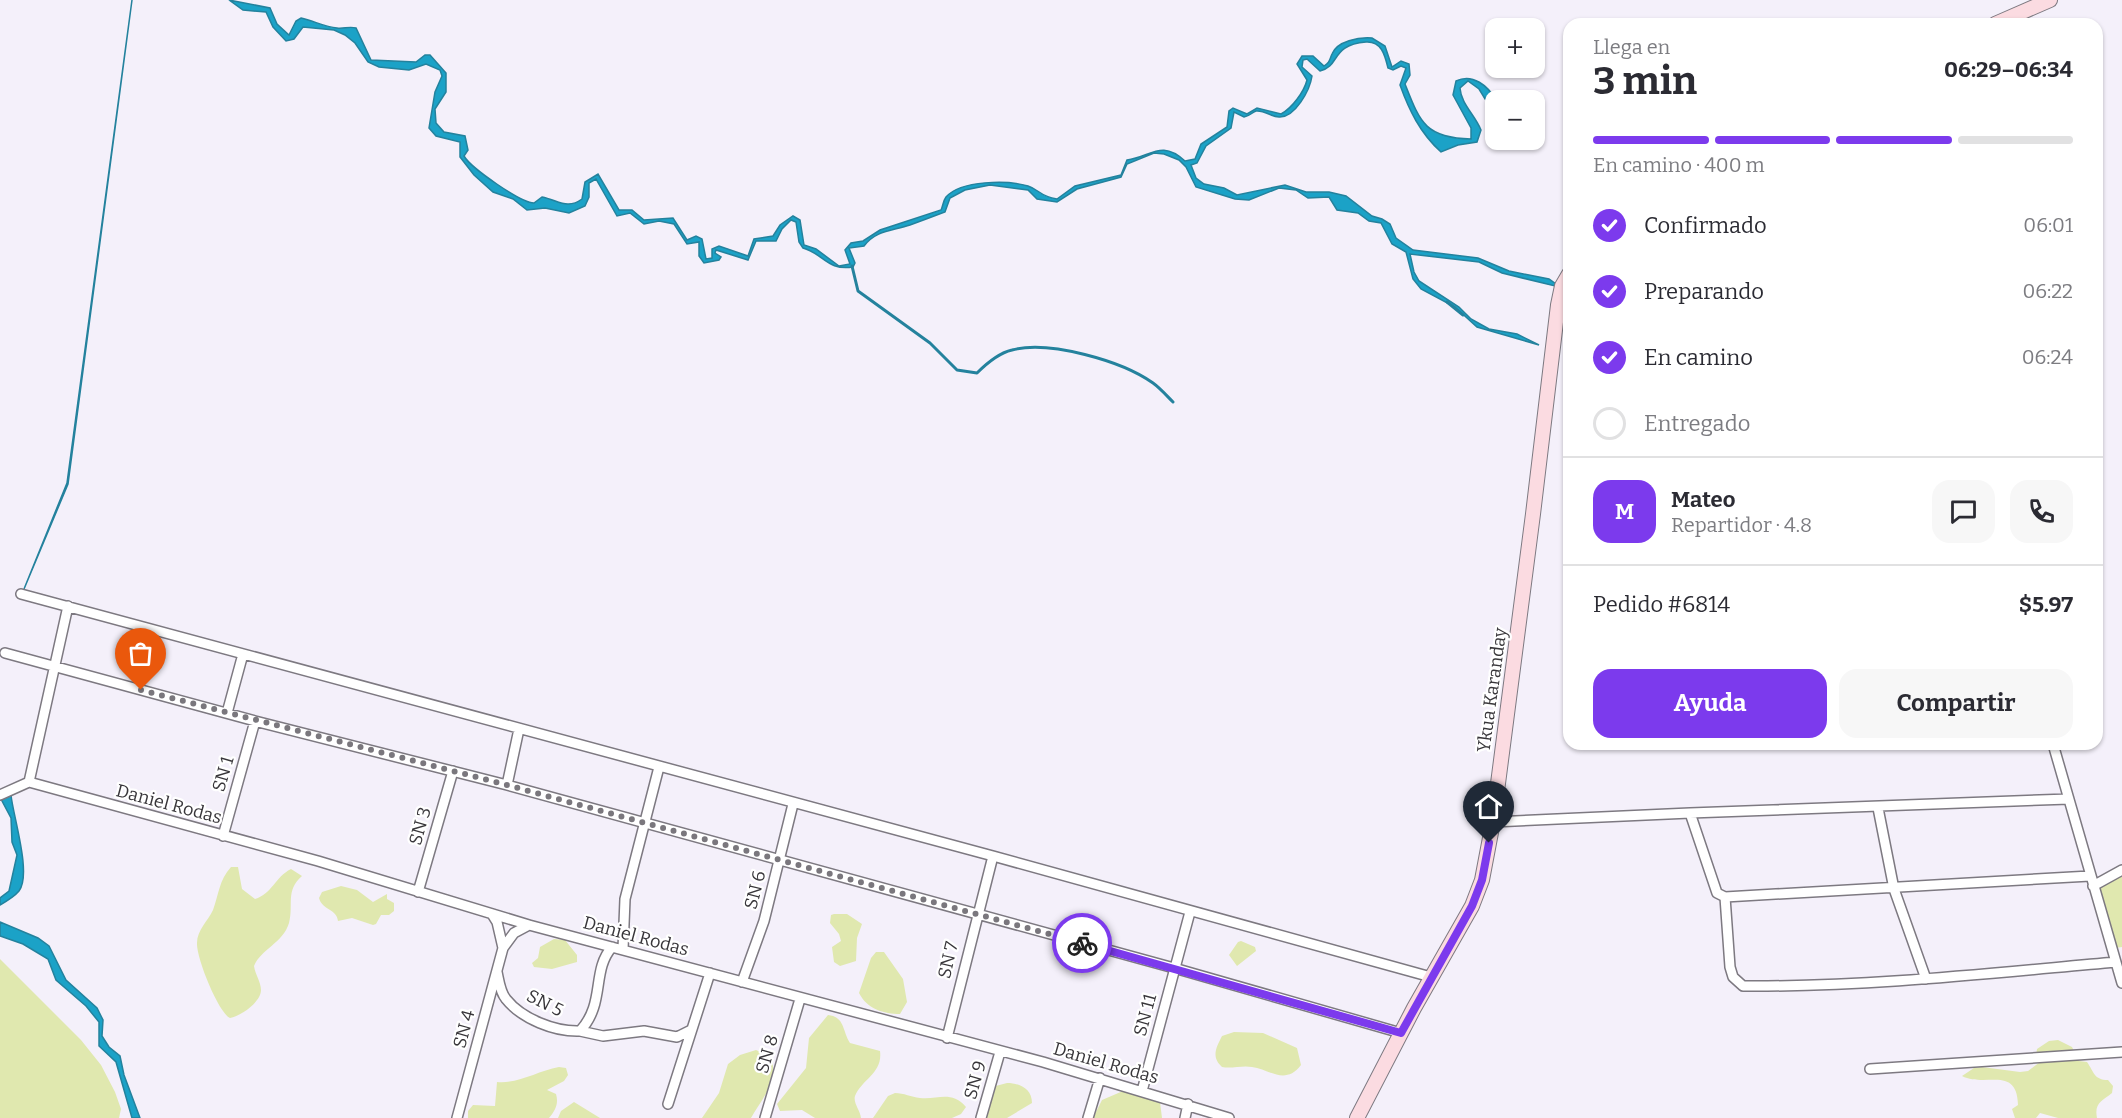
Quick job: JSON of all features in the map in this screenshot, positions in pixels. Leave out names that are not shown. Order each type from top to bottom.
[{"type":"street","points":[[2009,18],[2050,0]]},
{"type":"street","name":"Ykua Karanday","points":[[1357,1118],[1476,896],[1492,822],[1558,305],[1563,284]]},
{"type":"street","points":[[21,594],[793,804],[993,856],[1431,977]]},
{"type":"street","points":[[0,795],[32,783],[68,606]]},
{"type":"street","points":[[5,653],[255,721],[507,785],[1174,968],[1401,1033]]},
{"type":"street","points":[[227,713],[243,654]]},
{"type":"street","name":"SN 1","points":[[223,836],[255,721]]},
{"type":"street","points":[[507,785],[519,729]]},
{"type":"street","points":[[2055,750],[2122,982]]},
{"type":"street","points":[[623,949],[625,899],[659,767]]},
{"type":"street","name":"SN 3","points":[[418,892],[453,771]]},
{"type":"street","name":"Daniel Rodas","points":[[32,783],[529,925],[1100,1078],[1229,1118]]},
{"type":"street","points":[[1492,822],[2069,799]]},
{"type":"street","name":"SN 6","points":[[742,982],[764,921],[793,804]]},
{"type":"street","points":[[1878,808],[1894,889],[1926,979]]},
{"type":"street","points":[[1690,813],[1718,893],[1725,897],[2090,876]]},
{"type":"street","name":"SN 7","points":[[947,1038],[976,914],[993,856]]},
{"type":"street","points":[[2093,886],[2122,870]]},
{"type":"street","points":[[1725,897],[1730,967],[1733,977],[1743,986],[1811,987],[2116,962]]},
{"type":"street","name":"SN 11","points":[[1142,1091],[1190,912]]},
{"type":"street","name":"SN 4","points":[[457,1118],[503,948],[497,922],[492,914]]},
{"type":"street","points":[[503,948],[514,933],[529,925]]},
{"type":"street","name":"SN 5","points":[[497,971],[503,994],[514,1006],[547,1026],[568,1032],[580,1031],[595,1008],[604,956],[612,947]]},
{"type":"street","points":[[668,1104],[710,973]]},
{"type":"street","name":"SN 8","points":[[765,1118],[800,999]]},
{"type":"street","points":[[580,1031],[603,1036],[644,1031],[677,1038],[691,1030]]},
{"type":"street","name":"SN 9","points":[[981,1118],[1000,1052]]},
{"type":"street","points":[[1870,1069],[2122,1052]]},
{"type":"street","points":[[1088,1118],[1100,1078]]},
{"type":"street","points":[[1185,1118],[1188,1104]]},
{"type":"green space","points":[[231,867],[238,867],[242,889],[255,899],[266,893],[281,876],[291,869],[302,876],[292,892],[289,923],[286,930],[254,966],[261,987],[258,999],[250,1008],[230,1018],[220,1006],[209,984],[200,960],[197,938],[213,910],[222,882]]},
{"type":"green space","points":[[2122,874],[2122,947],[2115,948],[2100,896],[2101,884]]},
{"type":"green space","points":[[341,886],[357,890],[373,902],[387,894],[387,899],[394,903],[394,911],[389,915],[381,915],[373,925],[352,918],[338,921],[335,914],[323,905],[319,898],[322,892]]},
{"type":"green space","points":[[847,914],[862,924],[857,938],[856,961],[840,966],[834,962],[832,947],[841,941],[839,934],[830,923],[831,915]]},
{"type":"green space","points":[[554,939],[565,940],[577,955],[577,962],[552,969],[534,967],[532,963],[538,958],[540,947]]},
{"type":"green space","points":[[1241,941],[1255,947],[1256,951],[1237,966],[1229,955]]},
{"type":"green space","points":[[876,952],[884,952],[903,979],[907,1002],[900,1014],[876,1010],[859,993],[871,958]]},
{"type":"green space","points":[[0,959],[81,1040],[101,1065],[121,1109],[119,1118],[0,1118]]},
{"type":"green space","points":[[828,1015],[840,1021],[850,1043],[880,1051],[878,1065],[855,1096],[861,1118],[815,1118],[802,1110],[780,1111],[777,1104],[806,1068],[809,1038]]},
{"type":"green space","points":[[1234,1032],[1263,1033],[1297,1048],[1301,1065],[1295,1071],[1283,1075],[1252,1067],[1222,1067],[1217,1060],[1216,1048],[1222,1036]]},
{"type":"green space","points":[[2058,1040],[2072,1047],[2079,1061],[2087,1062],[2097,1077],[2108,1080],[2113,1086],[2112,1093],[2098,1106],[2097,1118],[2058,1118],[2040,1113],[2036,1118],[2015,1118],[2012,1109],[2018,1105],[2012,1085],[2006,1081],[1971,1079],[1962,1076],[1974,1068],[1982,1067],[2028,1071],[2040,1062],[2036,1056],[2037,1049],[2049,1041]]},
{"type":"green space","points":[[756,1050],[770,1056],[773,1073],[768,1089],[751,1118],[702,1118],[719,1093],[728,1064],[740,1055]]},
{"type":"green space","points":[[559,1067],[566,1068],[568,1075],[564,1081],[547,1090],[556,1094],[557,1098],[556,1107],[549,1118],[468,1118],[468,1111],[473,1105],[495,1106],[497,1082],[513,1081]]},
{"type":"green space","points":[[1007,1083],[1016,1084],[1028,1091],[1032,1103],[1007,1118],[986,1118],[992,1087]]},
{"type":"green space","points":[[1123,1091],[1153,1097],[1160,1102],[1162,1118],[1093,1118],[1102,1100]]},
{"type":"green space","points":[[895,1093],[920,1098],[950,1097],[966,1107],[961,1114],[952,1118],[873,1118],[888,1096]]},
{"type":"green space","points":[[574,1102],[600,1118],[558,1118],[561,1111]]},
{"type":"water","points":[[132,0],[68,484],[24,589],[67,483]]},
{"type":"water","points":[[229,0],[270,8],[277,24],[289,35],[296,21],[301,18],[333,27],[356,28],[371,60],[416,62],[425,55],[430,55],[446,73],[446,92],[435,109],[436,123],[444,132],[465,136],[468,150],[464,156],[468,161],[497,184],[528,201],[534,203],[542,197],[572,204],[582,199],[585,182],[598,174],[619,210],[632,210],[644,220],[673,218],[687,240],[696,236],[702,239],[706,259],[712,258],[712,249],[719,246],[748,256],[754,239],[773,236],[780,225],[793,216],[800,220],[804,245],[816,249],[839,266],[850,264],[845,250],[851,243],[863,241],[880,230],[941,210],[946,197],[962,187],[997,182],[1019,184],[1057,199],[1075,186],[1121,175],[1127,160],[1156,151],[1169,151],[1185,161],[1195,159],[1201,144],[1227,127],[1229,111],[1233,108],[1247,114],[1257,108],[1281,114],[1289,108],[1307,80],[1297,64],[1302,56],[1313,56],[1324,66],[1343,43],[1355,39],[1372,38],[1385,46],[1392,67],[1401,61],[1409,64],[1410,75],[1405,84],[1415,108],[1426,125],[1443,135],[1471,139],[1471,128],[1453,95],[1456,81],[1474,80],[1489,90],[1485,90],[1485,99],[1479,89],[1468,81],[1460,88],[1463,99],[1481,130],[1477,142],[1458,145],[1441,152],[1421,129],[1407,103],[1400,85],[1406,68],[1401,66],[1393,70],[1388,68],[1384,54],[1379,47],[1366,42],[1347,47],[1341,51],[1331,65],[1320,71],[1307,59],[1303,60],[1302,67],[1312,76],[1311,82],[1301,102],[1291,113],[1276,117],[1256,111],[1244,117],[1234,112],[1231,128],[1206,146],[1197,163],[1191,165],[1196,178],[1204,184],[1224,188],[1237,195],[1285,185],[1306,192],[1329,192],[1346,196],[1372,216],[1390,224],[1396,238],[1413,250],[1478,258],[1509,271],[1549,279],[1556,284],[1555,286],[1502,273],[1479,262],[1410,254],[1414,272],[1419,281],[1459,307],[1471,319],[1489,329],[1517,334],[1539,345],[1477,327],[1455,307],[1421,289],[1413,279],[1406,252],[1392,244],[1381,223],[1369,221],[1358,213],[1337,210],[1329,197],[1308,198],[1296,190],[1279,188],[1249,200],[1235,199],[1196,187],[1186,167],[1179,160],[1154,153],[1127,164],[1121,177],[1077,189],[1057,202],[1037,199],[1028,190],[990,185],[965,190],[950,198],[945,212],[879,234],[864,246],[849,248],[855,263],[853,267],[837,267],[803,248],[799,242],[796,222],[791,220],[782,229],[776,241],[756,241],[748,260],[716,250],[715,253],[721,257],[719,260],[704,263],[699,256],[699,242],[687,244],[674,224],[659,221],[644,224],[630,213],[617,216],[596,179],[589,183],[589,197],[585,206],[569,213],[545,208],[527,210],[513,199],[493,192],[474,175],[460,157],[460,142],[436,136],[429,128],[435,92],[442,76],[440,70],[426,64],[409,70],[379,67],[368,62],[355,43],[334,30],[303,27],[294,39],[286,41],[273,27],[266,12],[243,10]]},
{"type":"water","points":[[11,795],[24,872],[19,891],[0,905],[0,898],[9,891],[17,855],[12,842],[11,818],[1,799]]},
{"type":"water","points":[[0,922],[38,938],[49,946],[66,980],[97,1008],[103,1020],[102,1036],[109,1047],[120,1056],[124,1075],[140,1118],[132,1118],[116,1062],[99,1046],[99,1022],[86,1006],[56,980],[48,959],[23,944],[0,936]]},
{"type":"waterway","points":[[852,266],[858,291],[930,343],[957,370],[977,373],[998,356],[1012,350],[1027,348],[1065,350],[1105,360],[1140,375],[1156,385],[1173,402]]},
{"type":"waterway","points":[[1447,302],[1463,315]]},
{"type":"way so far","points":[[141,690],[507,785],[1082,943]]},
{"type":"route","points":[[1082,943],[1401,1033],[1472,906],[1482,880],[1489,843]]}]
